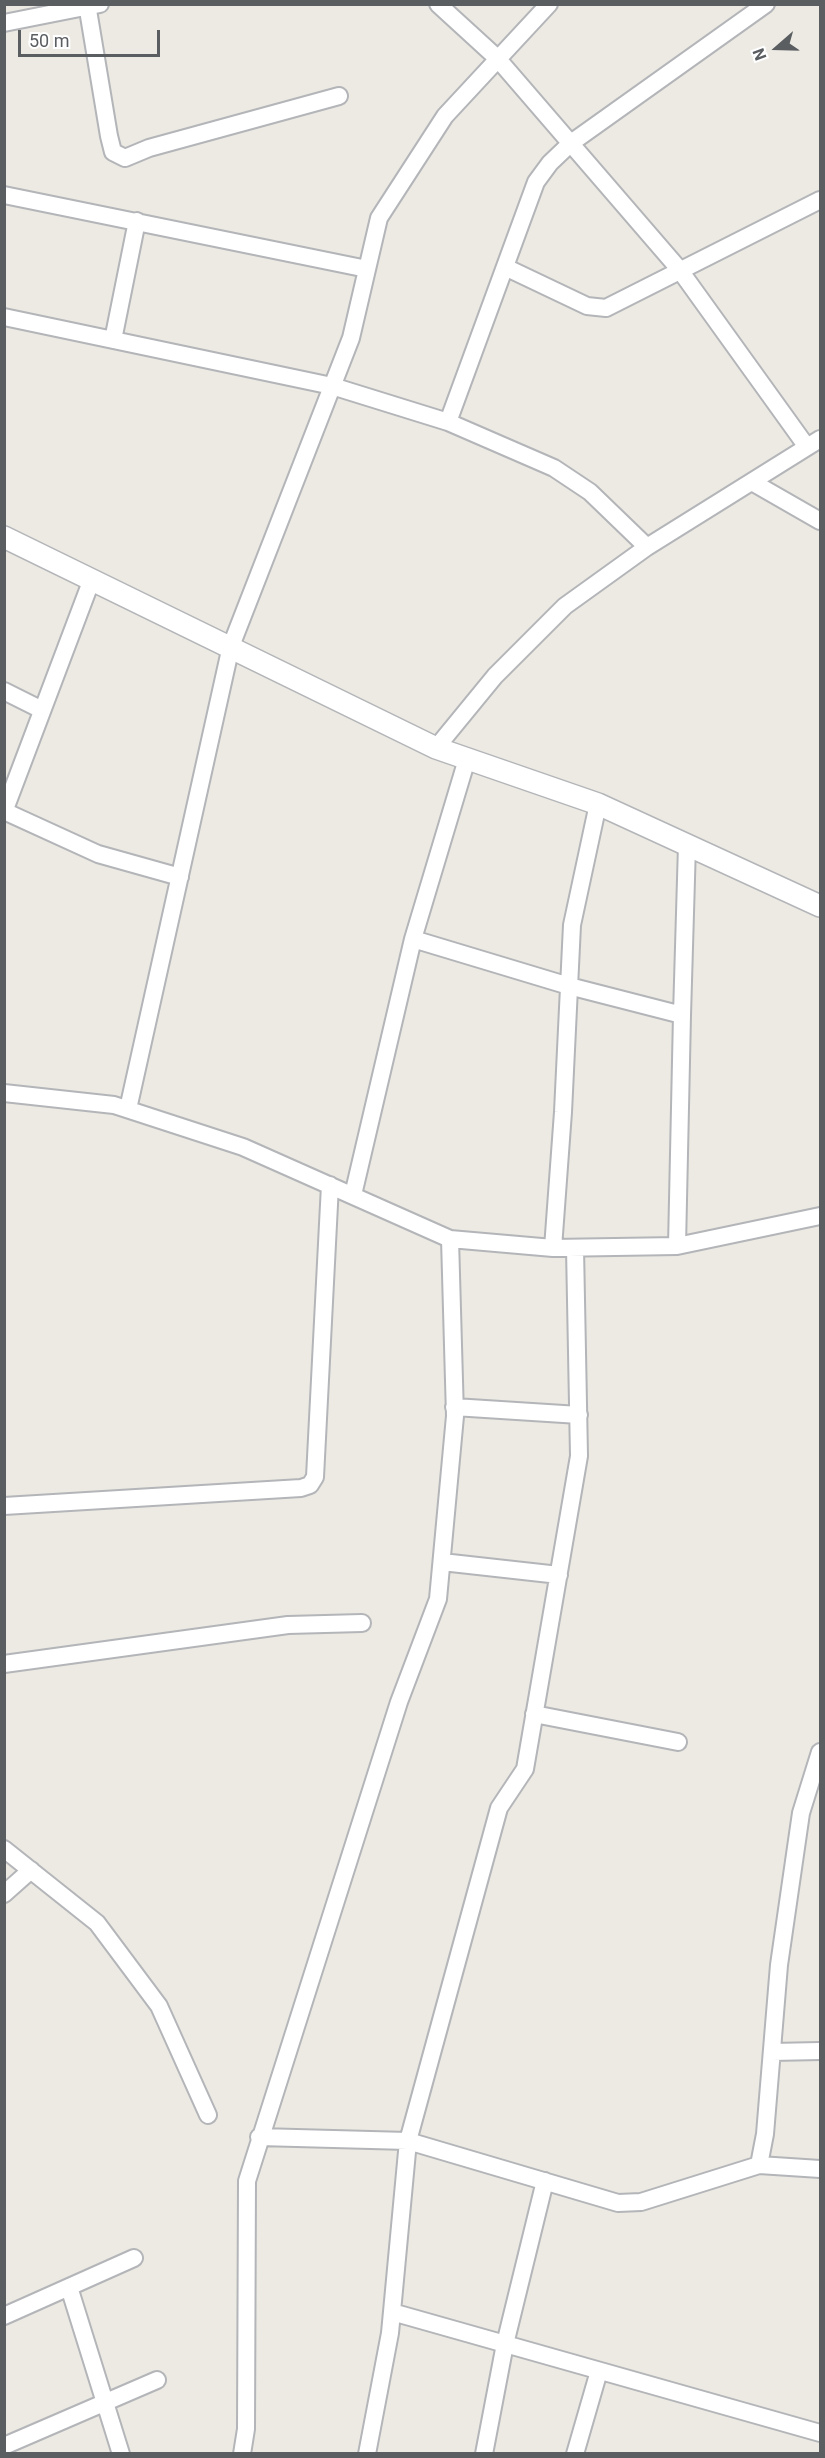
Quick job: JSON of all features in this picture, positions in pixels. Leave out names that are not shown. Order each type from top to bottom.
[{"type":"street","points":[[436,748],[495,676],[565,606],[647,547],[814,443],[679,269],[571,142],[497,58],[438,4]]},
{"type":"street","points":[[128,1109],[231,646],[351,338],[379,218],[445,116],[549,4]]},
{"type":"street","points":[[448,422],[536,182],[550,163],[571,142],[766,4]]},
{"type":"street","points":[[4,23],[92,5],[109,136],[113,152],[124,158],[149,148],[339,96]]},
{"type":"street","points":[[4,195],[137,220],[367,269]]},
{"type":"street","points":[[505,267],[587,306],[606,308],[679,269],[820,200]]},
{"type":"street","points":[[113,340],[137,220]]},
{"type":"street","points":[[4,317],[332,386],[448,422],[554,468],[590,492],[647,547]]},
{"type":"street","points":[[752,482],[820,521]]},
{"type":"street","points":[[4,537],[436,748],[598,804],[820,906]]},
{"type":"street","points":[[92,579],[5,811],[98,854],[180,877]]},
{"type":"street","points":[[4,692],[42,710]]},
{"type":"street","points":[[353,1196],[413,939],[467,759]]},
{"type":"street","points":[[553,1248],[572,925],[598,804]]},
{"type":"street","points":[[677,1246],[687,845]]},
{"type":"street","points":[[413,939],[569,986],[682,1015]]},
{"type":"street","points":[[4,1093],[114,1105],[128,1109],[243,1147],[450,1239],[553,1248],[677,1246],[820,1216]]},
{"type":"street","points":[[4,1506],[301,1488],[310,1485],[315,1477],[330,1185]]},
{"type":"street","points":[[242,2454],[246,2429],[247,2181],[259,2137],[399,1702],[438,1599],[454,1407],[450,1239]]},
{"type":"street","points":[[367,2454],[392,2312],[408,2140],[499,1808],[525,1769],[559,1575],[579,1456],[575,1248]]},
{"type":"street","points":[[454,1407],[579,1415]]},
{"type":"street","points":[[442,1562],[559,1575]]},
{"type":"street","points":[[4,1664],[288,1625],[362,1623]]},
{"type":"street","points":[[534,1714],[678,1743]]},
{"type":"street","points":[[759,2165],[765,2134],[779,1965],[801,1813],[820,1752]]},
{"type":"street","points":[[4,1850],[98,1923],[159,2006],[208,2115]]},
{"type":"street","points":[[4,1894],[31,1870]]},
{"type":"street","points":[[772,2052],[820,2051]]},
{"type":"street","points":[[259,2137],[408,2140],[618,2203],[641,2202],[759,2165],[820,2169]]},
{"type":"street","points":[[484,2454],[505,2344],[544,2181]]},
{"type":"street","points":[[4,2316],[134,2258]]},
{"type":"street","points":[[69,2287],[121,2454]]},
{"type":"street","points":[[392,2312],[820,2433]]},
{"type":"street","points":[[575,2454],[599,2370]]},
{"type":"street","points":[[4,2446],[157,2380]]}]
